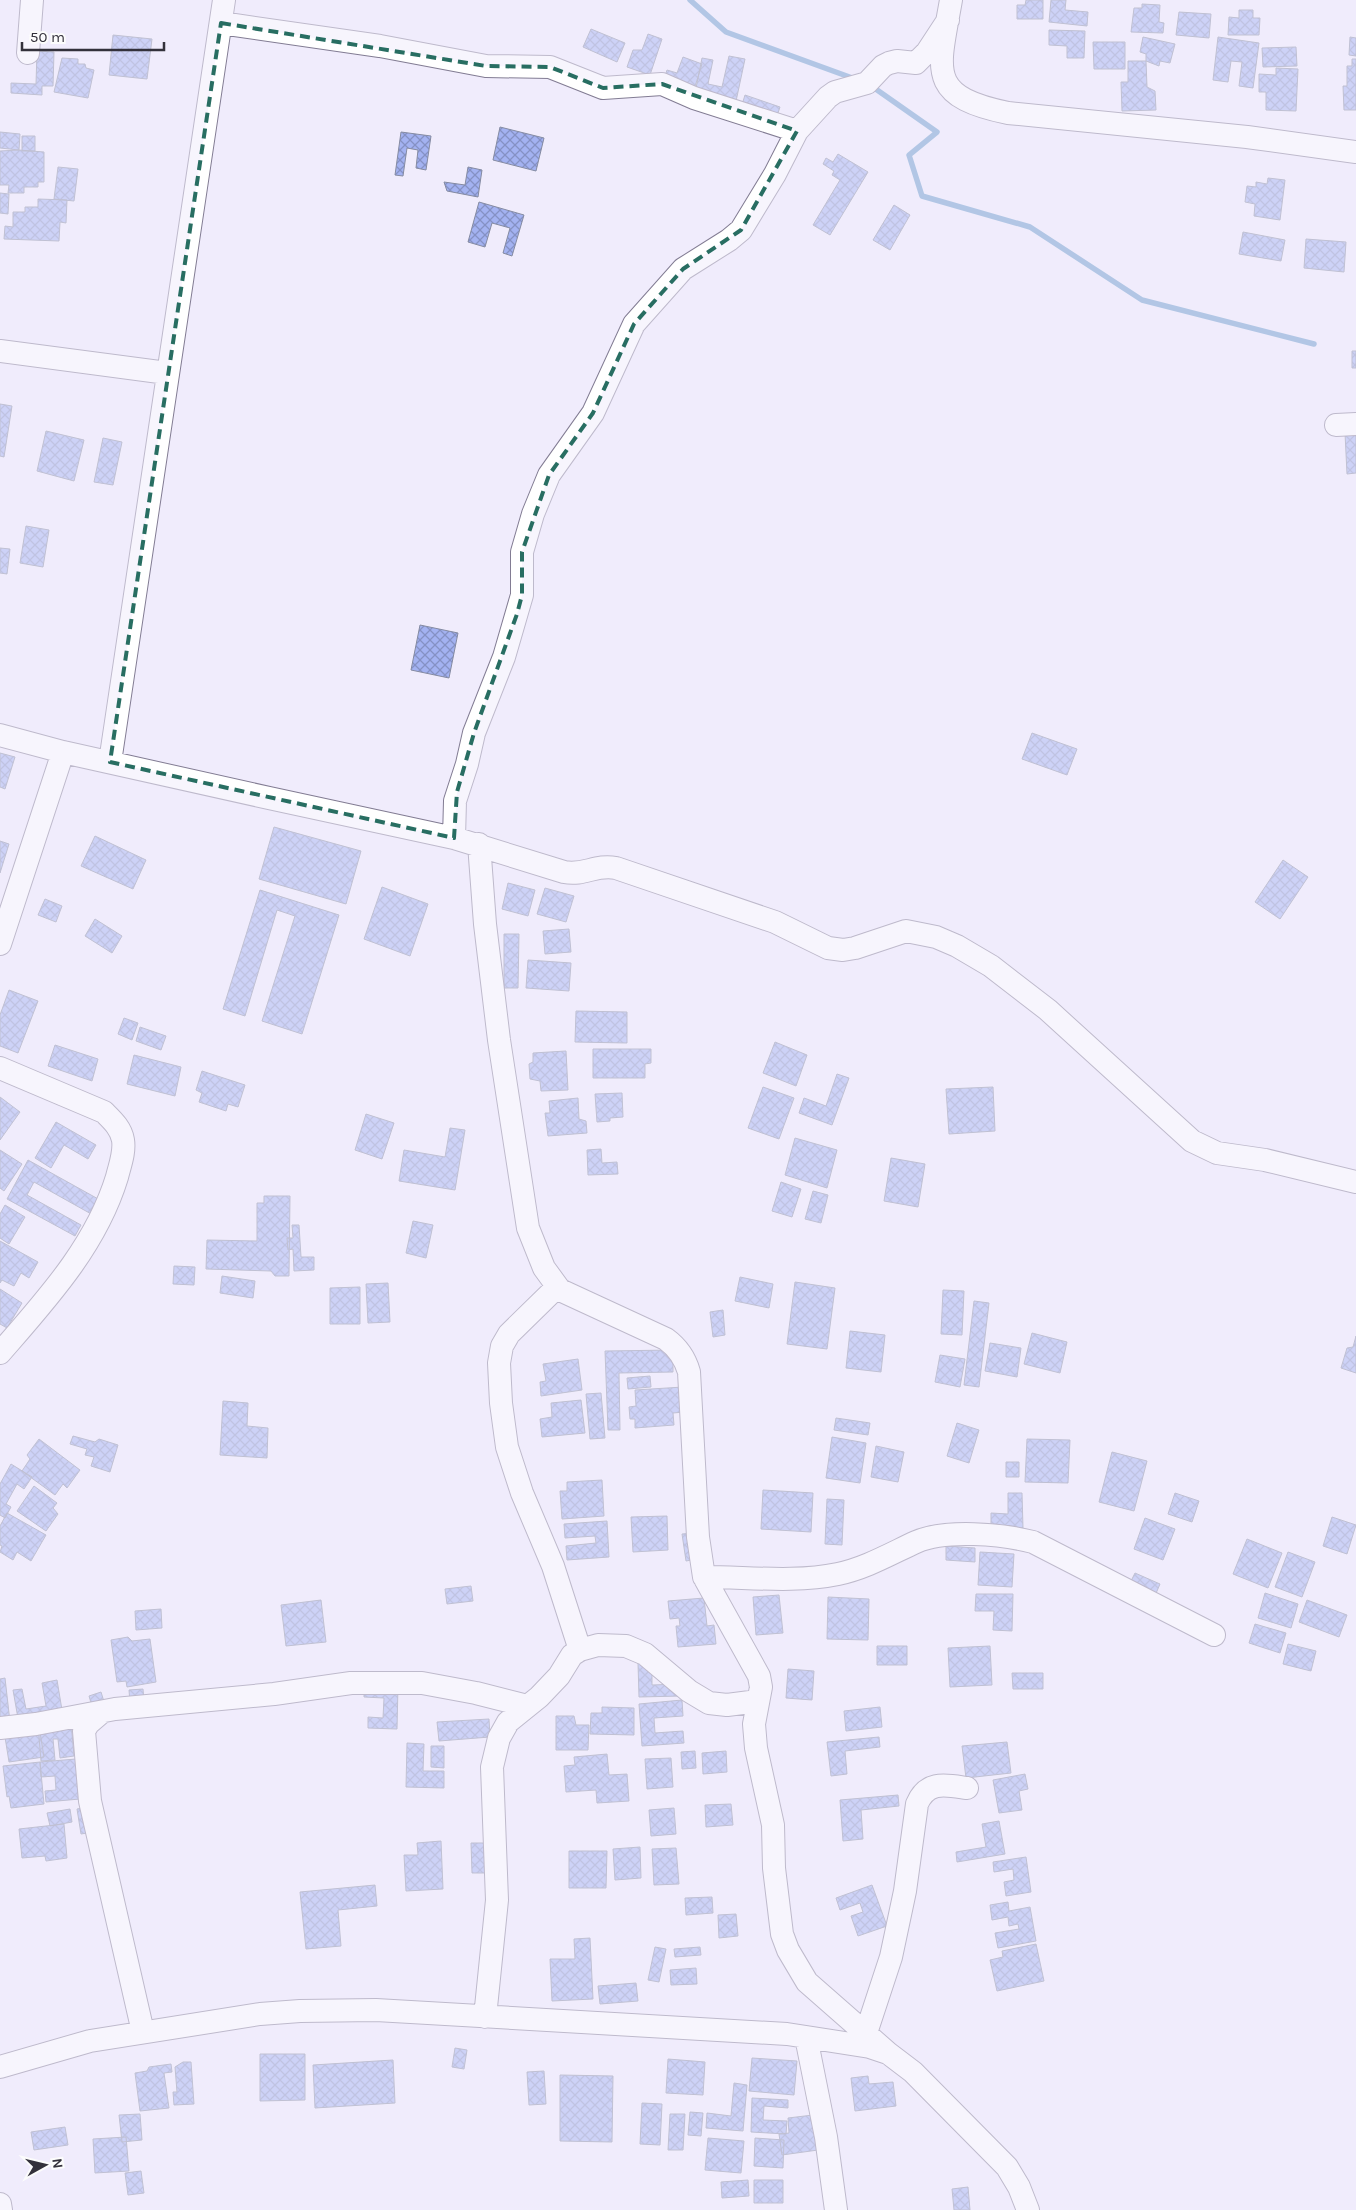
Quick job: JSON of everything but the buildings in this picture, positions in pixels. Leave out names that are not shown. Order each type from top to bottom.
[{"type":"street","points":[[28,53],[32,0]]},
{"type":"street","points":[[110,762],[224,0]]},
{"type":"street","points":[[454,838],[457,792],[467,764],[474,733],[504,658],[522,595],[522,552],[533,514],[549,475],[593,413],[634,324],[683,269],[729,240],[741,230],[775,174],[797,131],[828,97],[835,92],[867,84],[883,66],[889,63],[916,63],[927,52],[949,10]]},
{"type":"street","points":[[949,10],[941,63],[942,76],[946,86],[958,97],[979,108],[1008,114],[1247,137],[1356,152]]},
{"type":"street","points":[[221,23],[380,46],[486,66],[550,67],[603,88],[662,84],[694,98],[797,131]]},
{"type":"street","points":[[0,351],[168,373]]},
{"type":"street","points":[[0,735],[64,752],[479,844],[575,874],[598,866],[616,868],[775,922],[828,948],[843,950],[855,948],[878,942],[902,931],[918,932],[936,937],[957,946],[991,966],[1048,1010],[1192,1141],[1217,1153],[1265,1160],[1356,1182]]},
{"type":"street","points":[[0,944],[64,752]]},
{"type":"street","points":[[479,844],[485,924],[499,1040],[528,1228],[535,1250],[557,1287],[567,1294],[666,1339],[673,1344],[686,1361],[689,1372],[698,1537],[704,1577],[757,1668],[761,1687],[754,1724],[756,1748],[770,1808],[774,1868],[782,1934],[788,1950],[807,1982],[888,2053],[913,2072],[1007,2167],[1018,2186],[1028,2210]]},
{"type":"street","points":[[0,1068],[104,1112],[115,1122],[123,1139],[123,1156],[114,1185],[96,1228],[78,1258],[58,1285],[0,1354]]},
{"type":"street","points":[[557,1287],[509,1334],[502,1346],[499,1363],[501,1403],[507,1447],[522,1493],[553,1566],[580,1650]]},
{"type":"street","points":[[704,1577],[815,1578],[841,1573],[878,1562],[917,1542],[941,1535],[1012,1536],[1033,1542],[1214,1635]]},
{"type":"street","points":[[485,2017],[497,1900],[492,1767],[499,1738],[508,1722],[559,1676],[572,1655],[580,1650],[598,1645],[626,1646],[645,1654],[689,1691],[710,1702],[727,1705],[758,1701]]},
{"type":"street","points":[[0,1728],[102,1712],[274,1694],[351,1683],[422,1683],[476,1692],[527,1706]]},
{"type":"street","points":[[102,1712],[88,1724],[84,1732],[90,1802],[143,2032]]},
{"type":"street","points":[[866,2034],[891,1957],[905,1891],[917,1804],[921,1795],[927,1789],[941,1785],[967,1788]]},
{"type":"street","points":[[0,2068],[90,2041],[143,2032],[260,2014],[376,2010],[787,2034],[870,2047],[888,2053]]},
{"type":"street","points":[[806,2037],[826,2137],[836,2210]]},
{"type":"street","points":[[0,2204],[1,2210]]},
{"type":"highlighted area","points":[[221,23],[486,66],[550,67],[603,88],[662,84],[797,131],[741,230],[683,269],[634,324],[593,413],[549,475],[522,552],[522,595],[517,614],[474,733],[457,792],[454,838],[110,762]]},
{"type":"waterway","points":[[690,0],[726,32],[855,79]]},
{"type":"waterway","points":[[870,85],[937,132],[909,155],[922,196],[1030,227],[1142,300],[1314,344]]}]
